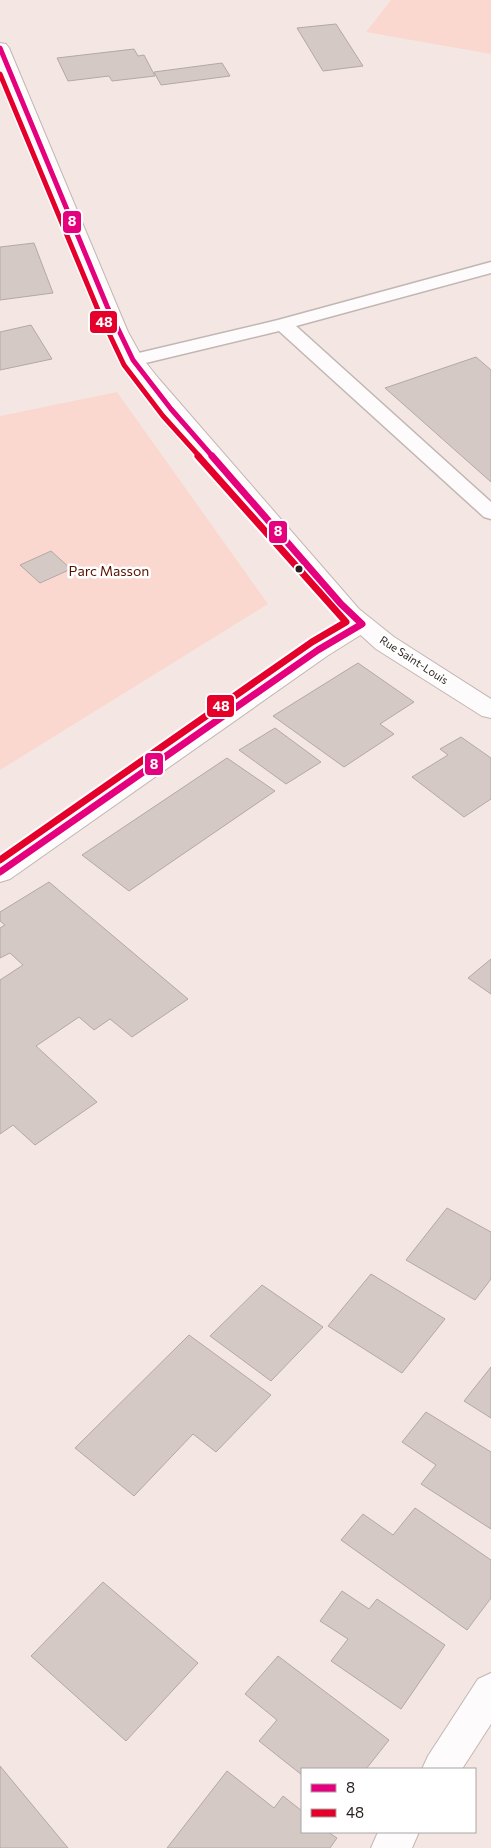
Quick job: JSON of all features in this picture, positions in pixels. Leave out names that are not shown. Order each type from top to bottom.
[{"type":"main road","name":"Rue Saint-Louis","points":[[0,48],[107,306],[133,360],[193,434],[341,604],[386,643],[491,710]]},
{"type":"main road","points":[[0,872],[318,650],[362,624]]},
{"type":"main road","points":[[442,1768],[491,1691]]},
{"type":"main road","points":[[390,1848],[399,1833]]},
{"type":"lane","points":[[133,360],[283,324],[491,268]]},
{"type":"lane","points":[[283,324],[491,513]]},
{"type":"green space","points":[[391,0],[491,0],[491,54],[366,32]]},
{"type":"green space","name":"Parc Masson","points":[[117,392],[268,604],[0,770],[0,416]]},
{"type":"building","points":[[336,24],[363,66],[323,71],[297,28]]},
{"type":"building","points":[[134,49],[138,56],[144,55],[155,76],[112,81],[109,76],[68,81],[57,58]]},
{"type":"building","points":[[222,63],[230,76],[161,85],[154,72]]},
{"type":"building","points":[[34,243],[53,293],[0,300],[0,247]]},
{"type":"building","points":[[31,325],[52,359],[0,370],[0,332]]},
{"type":"building","points":[[476,357],[491,370],[491,482],[385,388]]},
{"type":"building","points":[[51,551],[71,569],[40,583],[20,565]]},
{"type":"building","points":[[358,663],[414,702],[380,724],[394,734],[344,767],[273,716]]},
{"type":"building","points":[[275,728],[321,762],[286,784],[239,750]]},
{"type":"building","points":[[461,737],[491,758],[491,799],[464,817],[412,777],[448,755],[440,749]]},
{"type":"building","points":[[227,758],[275,791],[129,891],[82,855]]},
{"type":"building","points":[[49,882],[188,999],[132,1037],[110,1019],[94,1030],[79,1017],[36,1046],[97,1102],[35,1145],[13,1125],[0,1134],[0,980],[23,965],[10,953],[0,958],[0,928],[5,925],[0,921],[0,912]]},
{"type":"building","points":[[491,959],[491,994],[468,978]]},
{"type":"building","points":[[447,1208],[491,1232],[491,1279],[475,1300],[406,1260]]},
{"type":"building","points":[[371,1274],[445,1319],[402,1373],[328,1326]]},
{"type":"building","points":[[262,1285],[323,1327],[271,1381],[210,1336]]},
{"type":"building","points":[[189,1335],[271,1395],[216,1452],[193,1434],[134,1496],[75,1448]]},
{"type":"building","points":[[491,1367],[491,1418],[464,1401]]},
{"type":"building","points":[[426,1412],[491,1452],[491,1529],[421,1484],[436,1465],[402,1442]]},
{"type":"building","points":[[415,1508],[491,1560],[491,1598],[467,1630],[341,1540],[363,1514],[393,1535]]},
{"type":"building","points":[[103,1582],[198,1663],[126,1741],[31,1656]]},
{"type":"building","points":[[342,1591],[369,1609],[377,1599],[445,1645],[401,1709],[331,1661],[348,1639],[320,1621]]},
{"type":"building","points":[[278,1656],[389,1740],[367,1768],[301,1768],[301,1774],[259,1741],[277,1720],[245,1694]]},
{"type":"building","points":[[0,1766],[68,1848],[0,1848]]},
{"type":"building","points":[[227,1771],[274,1808],[283,1796],[301,1810],[301,1833],[330,1833],[337,1838],[330,1848],[167,1848]]},
{"type":"transit line","name":"8","points":[[0,48],[107,306],[133,360],[171,409],[341,604],[362,624],[318,650],[0,872]]},
{"type":"transit line","name":"48","points":[[0,74],[98,310],[124,365],[163,416],[346,622],[312,642],[0,860]]}]
